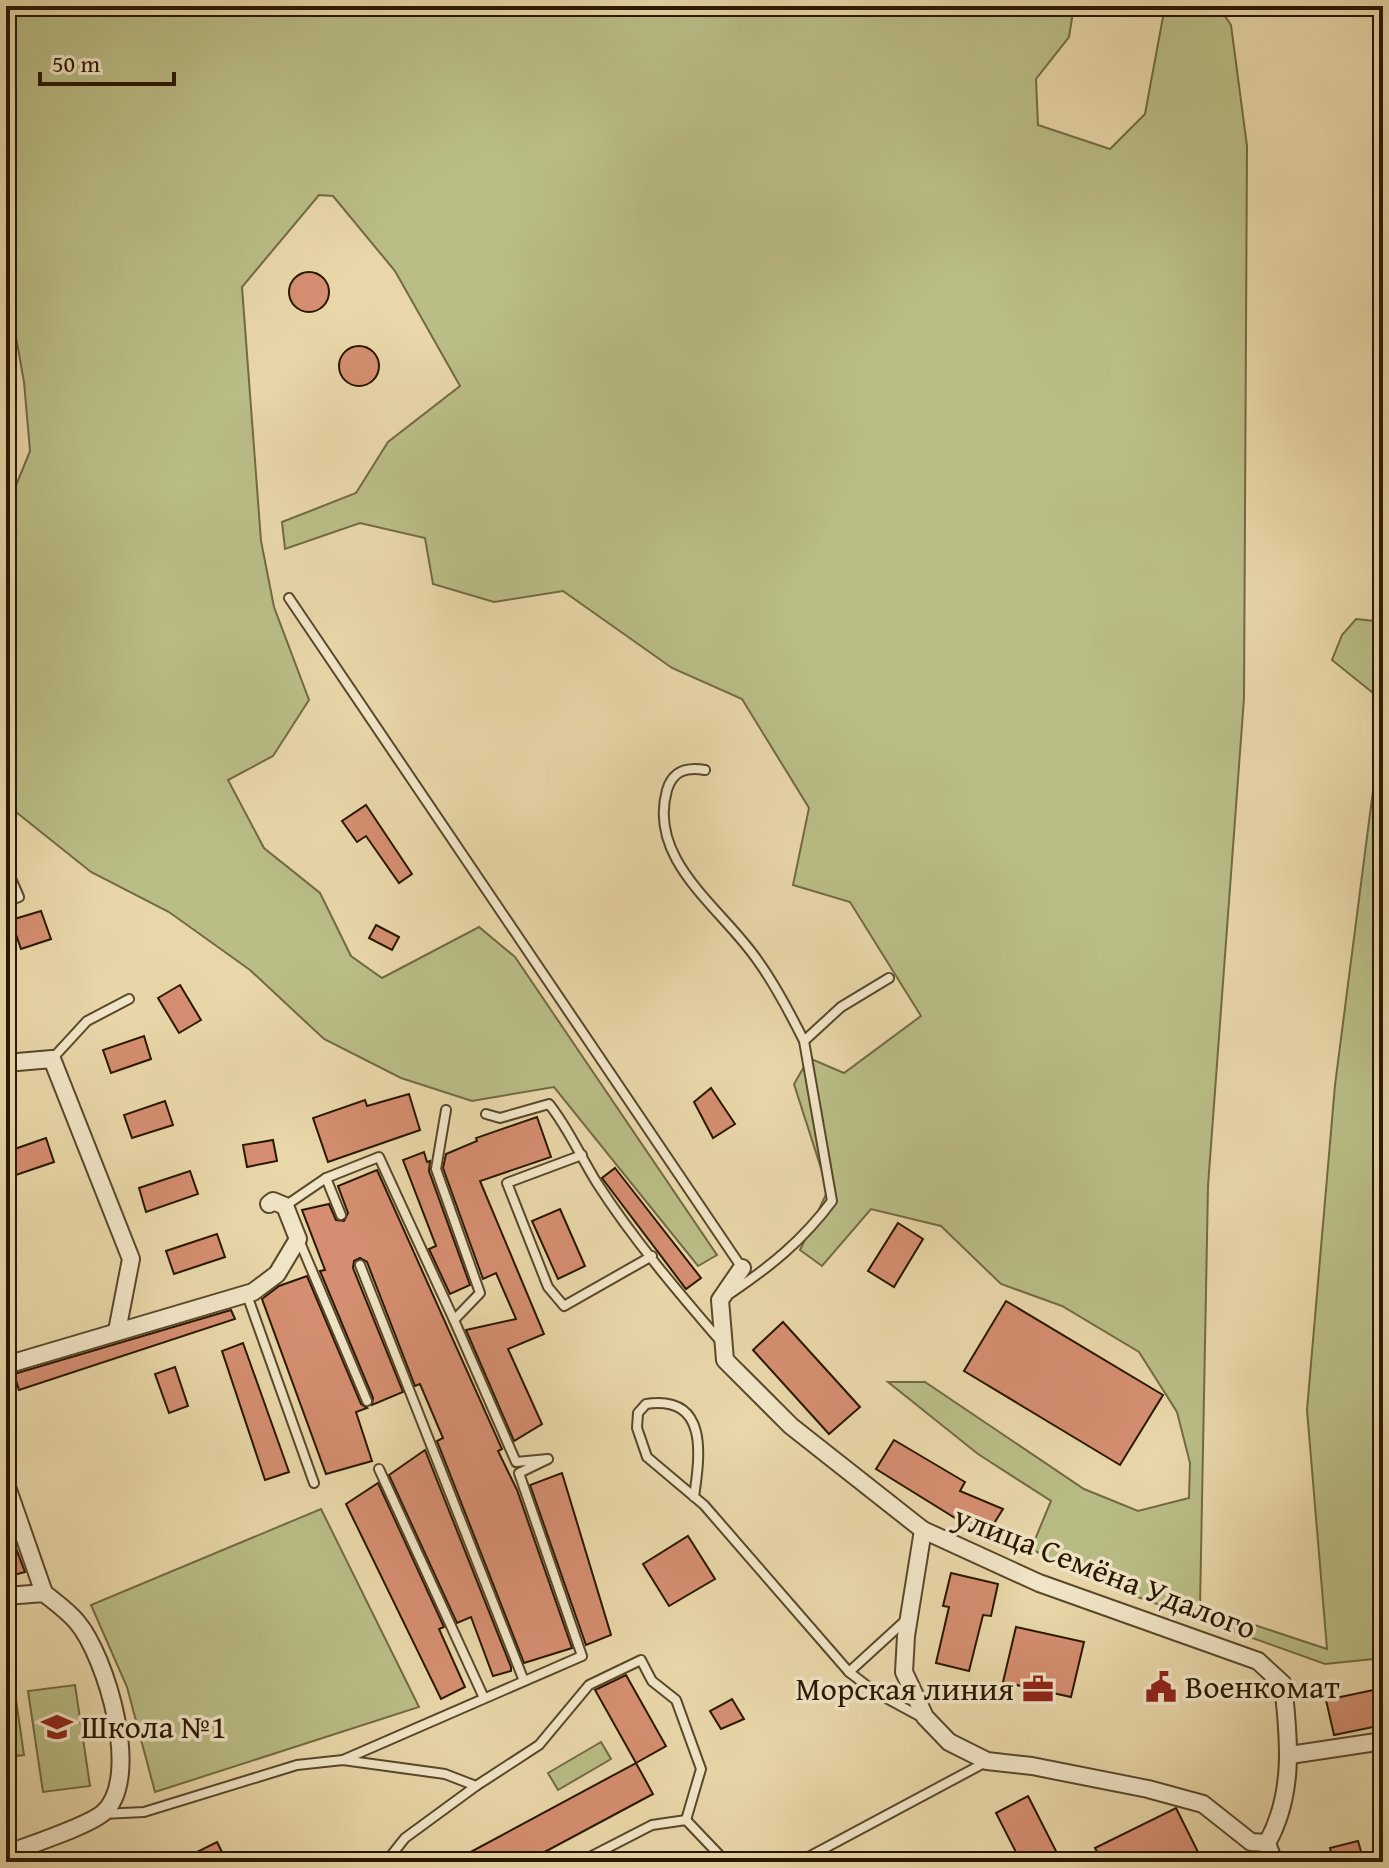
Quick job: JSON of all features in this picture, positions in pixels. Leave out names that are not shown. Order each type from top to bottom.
[{"type":"street","points":[[6,1063],[52,1059],[131,1259],[117,1331]]},
{"type":"street","points":[[6,1365],[247,1295],[277,1274],[298,1239],[277,1205]]},
{"type":"street","points":[[720,1300],[742,1268]]},
{"type":"street","name":"улица Семёна Удалого","points":[[720,1300],[725,1360],[791,1426],[923,1530],[1039,1583],[1258,1661],[1283,1684],[1290,1755],[1278,1824],[1267,1843]]},
{"type":"street","points":[[6,1484],[44,1593],[78,1622],[113,1699],[120,1750],[116,1796],[102,1814],[6,1854]]},
{"type":"street","name":"улица Семёна Удалого","points":[[923,1530],[908,1618],[904,1672],[930,1722],[949,1742],[987,1761]]},
{"type":"street","points":[[6,1596],[44,1593]]},
{"type":"street","points":[[1290,1755],[1383,1741]]},
{"type":"street","points":[[987,1761],[1032,1766],[1148,1789],[1203,1804],[1251,1842],[1267,1843],[1274,1862]]},
{"type":"lane","points":[[289,598],[742,1268]]},
{"type":"lane","points":[[705,770],[682,770],[671,778],[661,814],[664,834],[696,890],[748,947],[776,987],[804,1041],[832,1201],[807,1235],[776,1263],[720,1300]]},
{"type":"lane","points":[[6,867],[19,897],[6,902]]},
{"type":"lane","points":[[804,1041],[841,1007],[889,978]]},
{"type":"lane","points":[[52,1059],[87,1021],[129,999]]},
{"type":"lane","points":[[486,1114],[500,1118],[549,1104],[568,1128],[597,1182],[723,1344]]},
{"type":"lane","points":[[446,1110],[436,1169],[480,1293],[454,1320]]},
{"type":"lane","points":[[582,1155],[507,1183],[548,1287],[564,1306],[652,1256]]},
{"type":"lane","points":[[277,1205],[326,1178],[379,1157],[516,1462],[548,1459],[519,1473],[582,1656],[343,1760]]},
{"type":"lane","points":[[326,1178],[341,1215]]},
{"type":"lane","points":[[298,1239],[367,1401]]},
{"type":"lane","points":[[360,1265],[524,1681]]},
{"type":"lane","points":[[247,1295],[314,1483]]},
{"type":"lane","points":[[694,1497],[700,1451],[691,1419],[677,1407],[662,1402],[646,1404],[638,1413],[637,1428],[647,1457],[694,1497],[849,1672],[875,1692],[930,1722]]},
{"type":"lane","points":[[379,1469],[484,1698]]},
{"type":"lane","points":[[849,1672],[908,1618]]},
{"type":"lane","points":[[386,1862],[405,1838],[539,1745],[589,1685],[641,1660],[652,1681],[676,1700],[701,1769],[686,1820]]},
{"type":"lane","points":[[102,1814],[144,1812],[297,1765],[343,1760],[445,1774],[476,1786]]},
{"type":"lane","points":[[799,1862],[987,1761]]},
{"type":"lane","points":[[580,1862],[652,1825],[686,1820]]},
{"type":"lane","points":[[686,1820],[726,1862]]},
{"type":"green space","points":[[6,6],[1074,6],[1069,37],[1036,79],[1038,125],[1110,149],[1145,114],[1165,6],[1218,6],[1231,25],[1247,146],[1244,698],[1208,1186],[1200,1607],[1327,1649],[1307,1410],[1335,1085],[1383,713],[1383,1658],[1325,1664],[1110,1587],[1031,1549],[1051,1501],[978,1454],[888,1382],[925,1382],[1084,1489],[1138,1511],[1189,1498],[1190,1463],[1177,1412],[1139,1352],[1062,1306],[1001,1284],[941,1226],[871,1209],[822,1266],[800,1250],[828,1190],[794,1084],[809,1058],[844,1073],[921,1016],[850,902],[793,885],[809,808],[742,699],[672,668],[563,591],[494,602],[433,584],[425,538],[360,523],[285,549],[282,522],[356,493],[388,442],[460,386],[395,271],[333,196],[319,195],[242,287],[261,541],[274,607],[309,700],[273,756],[228,780],[264,848],[320,893],[351,956],[382,978],[479,927],[515,957],[717,1255],[698,1266],[554,1087],[472,1101],[401,1078],[324,1039],[250,970],[169,912],[91,872],[6,804],[6,510],[30,451],[24,382],[6,281]]},
{"type":"green space","points":[[1356,619],[1383,622],[1383,701],[1332,660],[1342,635]]},
{"type":"green space","points":[[321,1509],[419,1707],[155,1792],[127,1687],[91,1605]]},
{"type":"green space","points":[[75,1685],[90,1786],[43,1792],[28,1691]]},
{"type":"green space","points":[[14,1686],[24,1755],[6,1757],[6,1687]]},
{"type":"green space","points":[[601,1742],[611,1759],[558,1790],[548,1773]]},
{"type":"building","points":[[309,272],[323,278],[329,292],[323,306],[309,312],[295,306],[289,292],[295,278]]},
{"type":"building","points":[[359,346],[373,352],[379,366],[373,380],[359,386],[345,380],[339,366],[345,352]]},
{"type":"building","points":[[366,805],[412,874],[399,883],[366,836],[357,842],[342,821]]},
{"type":"building","points":[[41,911],[51,939],[21,949],[11,920]]},
{"type":"building","points":[[376,925],[399,937],[392,950],[369,938]]},
{"type":"building","points":[[180,985],[201,1020],[179,1033],[158,998]]},
{"type":"building","points":[[144,1036],[151,1059],[111,1073],[103,1050]]},
{"type":"building","points":[[711,1088],[735,1124],[713,1138],[694,1102]]},
{"type":"building","points":[[409,1094],[420,1130],[328,1162],[313,1118],[365,1100],[367,1106]]},
{"type":"building","points":[[165,1101],[173,1125],[132,1138],[124,1115]]},
{"type":"building","points":[[537,1117],[551,1157],[480,1181],[544,1334],[508,1349],[542,1424],[514,1441],[466,1330],[516,1319],[496,1273],[483,1279],[443,1168],[446,1154],[477,1141],[476,1138]]},
{"type":"building","points":[[46,1138],[54,1162],[13,1176],[6,1152]]},
{"type":"building","points":[[273,1140],[277,1161],[247,1167],[243,1145]]},
{"type":"building","points":[[424,1152],[427,1162],[430,1161],[429,1171],[470,1285],[450,1294],[429,1249],[436,1246],[403,1160]]},
{"type":"building","points":[[615,1168],[701,1278],[686,1289],[602,1178]]},
{"type":"building","points":[[377,1170],[502,1449],[498,1451],[517,1490],[572,1648],[524,1663],[437,1441],[443,1438],[420,1384],[415,1386],[367,1262],[360,1258],[354,1261],[353,1268],[403,1392],[372,1405],[373,1398],[320,1271],[325,1270],[302,1210],[329,1204],[336,1220],[344,1221],[348,1213],[338,1186]]},
{"type":"building","points":[[190,1171],[198,1194],[146,1212],[139,1188]]},
{"type":"building","points":[[560,1209],[585,1266],[558,1279],[532,1221]]},
{"type":"building","points":[[898,1223],[923,1239],[894,1287],[868,1271]]},
{"type":"building","points":[[217,1234],[225,1257],[174,1274],[166,1251]]},
{"type":"building","points":[[307,1276],[361,1404],[367,1408],[356,1412],[372,1461],[326,1474],[262,1299],[279,1286]]},
{"type":"building","points":[[1006,1301],[1163,1395],[1120,1465],[964,1371]]},
{"type":"building","points":[[231,1310],[235,1319],[19,1390],[14,1374]]},
{"type":"building","points":[[783,1322],[860,1407],[829,1434],[753,1350]]},
{"type":"building","points":[[243,1343],[289,1472],[265,1480],[222,1351]]},
{"type":"building","points":[[175,1367],[188,1406],[169,1413],[155,1374]]},
{"type":"building","points":[[894,1440],[965,1482],[960,1491],[1003,1509],[988,1533],[968,1526],[876,1469]]},
{"type":"building","points":[[425,1450],[511,1671],[493,1676],[471,1617],[457,1623],[389,1475]]},
{"type":"building","points":[[562,1473],[611,1635],[586,1645],[530,1485]]},
{"type":"building","points":[[378,1483],[444,1627],[439,1629],[465,1687],[441,1699],[346,1504]]},
{"type":"building","points":[[6,1522],[25,1572],[6,1577]]},
{"type":"building","points":[[688,1536],[715,1579],[669,1606],[643,1564]]},
{"type":"building","points":[[951,1573],[998,1584],[991,1616],[983,1615],[969,1671],[936,1663],[949,1607],[943,1606]]},
{"type":"building","points":[[1016,1627],[1084,1642],[1071,1697],[1003,1682]]},
{"type":"building","points":[[626,1675],[666,1746],[636,1763],[595,1690]]},
{"type":"building","points":[[1383,1688],[1383,1725],[1334,1735],[1326,1700]]},
{"type":"building","points":[[732,1699],[744,1719],[721,1729],[710,1711]]},
{"type":"building","points":[[636,1763],[653,1794],[526,1862],[452,1862]]},
{"type":"building","points":[[1028,1796],[1058,1855],[1044,1862],[1021,1862],[996,1813]]},
{"type":"building","points":[[1176,1808],[1203,1862],[1142,1862],[1138,1853],[1119,1862],[1102,1862],[1095,1848]]},
{"type":"building","points":[[1358,1841],[1364,1862],[1333,1862],[1330,1848]]},
{"type":"building","points":[[217,1842],[227,1862],[177,1862]]},
{"type":"place","name":"Военкомат","points":[[1161,1687]]},
{"type":"place","name":"Морская линия","points":[[1038,1689]]},
{"type":"place","name":"Школа №1","points":[[57,1727]]}]
